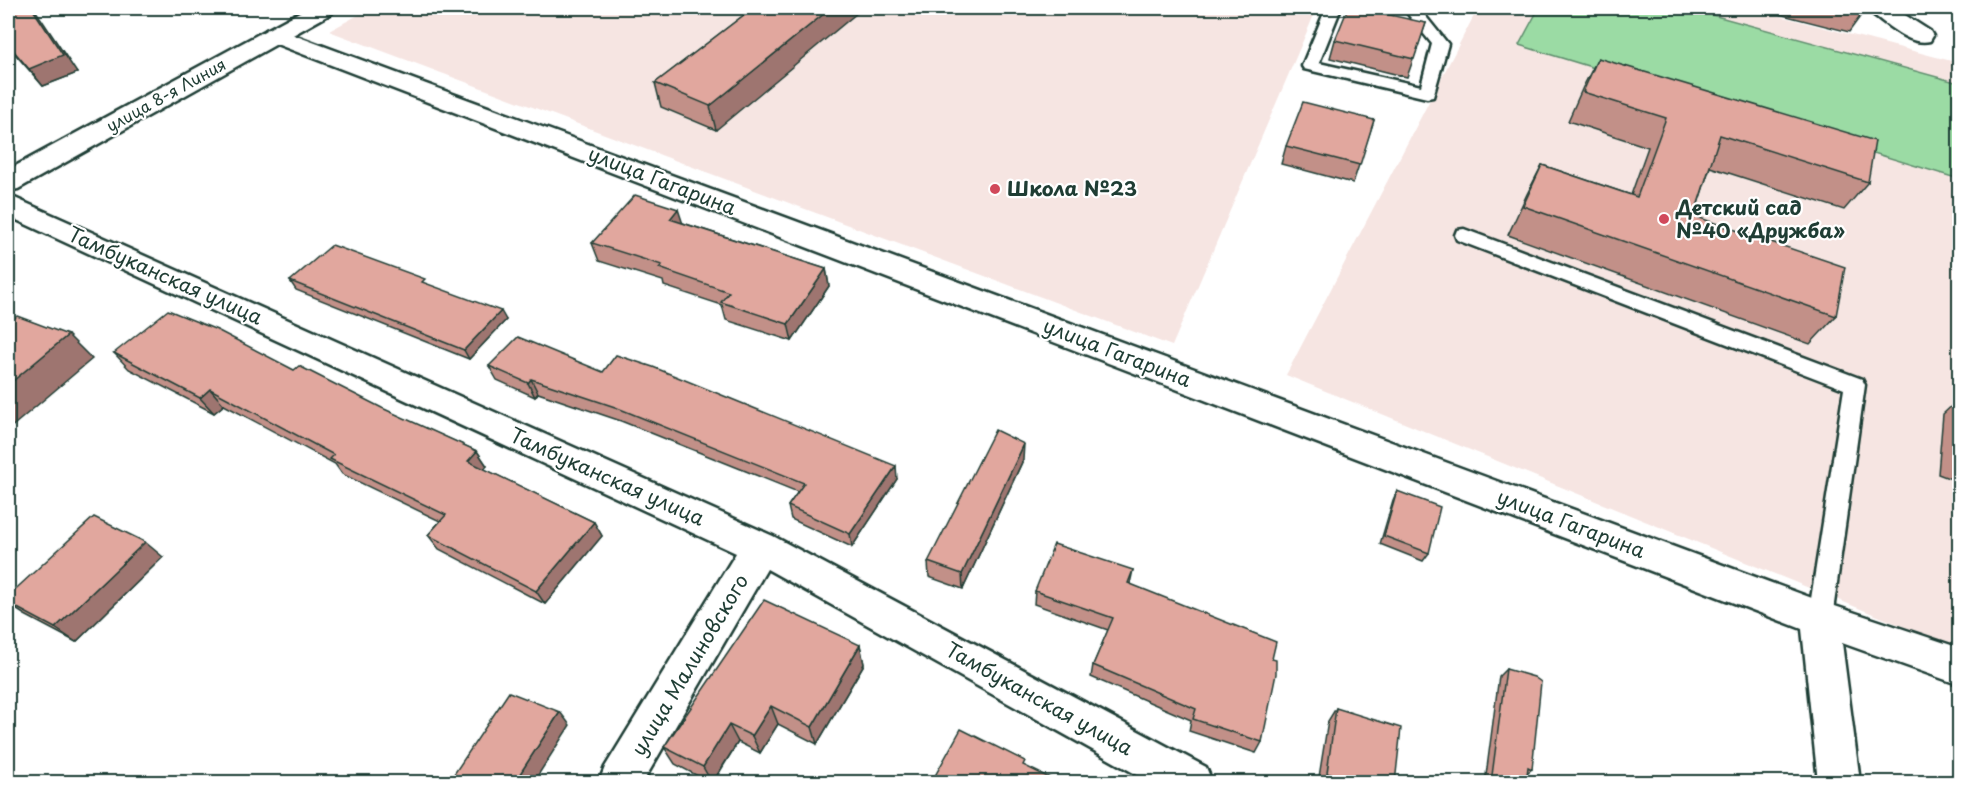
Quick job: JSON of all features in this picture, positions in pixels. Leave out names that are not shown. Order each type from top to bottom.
[{"type":"street","name":"улица 8-я Линия","points":[[8,182],[324,8]]},
{"type":"street","points":[[1879,8],[1921,36]]},
{"type":"street","name":"улица Гагарина","points":[[275,35],[1820,618],[1959,667]]},
{"type":"street","name":"Тамбуканская улица","points":[[8,204],[760,547],[1191,783]]},
{"type":"street","name":"улица Малиновского","points":[[620,783],[760,547]]},
{"type":"street","points":[[1820,618],[1839,783]]},
{"type":"lane","points":[[1333,8],[1310,66],[1427,93],[1440,44],[1411,8]]},
{"type":"lane","points":[[1464,235],[1856,385],[1820,618]]},
{"type":"shaded area","name":"Школа №23","points":[[371,8],[1317,8],[1172,346],[329,31]]},
{"type":"shaded area","name":"Детский сад №40 «Дружба»","points":[[1478,8],[1749,8],[1959,63],[1959,649],[1286,375]]},
{"type":"green space","points":[[1539,8],[1687,8],[1959,83],[1959,179],[1519,45]]},
{"type":"building","points":[[8,8],[32,8],[63,55],[29,69],[8,44]]},
{"type":"building","points":[[753,8],[831,8],[710,106],[655,83]]},
{"type":"building","points":[[1348,8],[1359,8],[1426,23],[1414,59],[1335,40]]},
{"type":"building","points":[[1834,8],[1862,8],[1862,14]]},
{"type":"building","points":[[1598,58],[1875,141],[1868,182],[1720,135],[1694,216],[1845,267],[1836,316],[1523,206],[1542,165],[1637,197],[1666,118],[1583,92]]},
{"type":"building","points":[[1303,102],[1374,120],[1360,165],[1286,146]]},
{"type":"building","points":[[635,195],[678,209],[670,219],[826,269],[788,324],[721,302],[729,292],[659,268],[662,265],[592,243]]},
{"type":"building","points":[[332,245],[425,279],[422,282],[501,311],[464,350],[290,281]]},
{"type":"building","points":[[168,310],[217,330],[294,370],[299,366],[382,408],[477,451],[468,461],[594,522],[536,591],[428,535],[446,515],[330,459],[334,455],[210,389],[200,398],[114,353]]},
{"type":"building","points":[[17,316],[68,335],[8,385],[8,323]]},
{"type":"building","points":[[518,337],[603,372],[616,355],[653,367],[896,466],[850,534],[788,506],[804,483],[615,407],[531,379],[528,383],[489,366]]},
{"type":"building","points":[[995,430],[1024,444],[962,574],[928,562]]},
{"type":"building","points":[[1397,491],[1440,507],[1429,553],[1384,536]]},
{"type":"building","points":[[94,517],[145,542],[55,628],[8,603],[8,596]]},
{"type":"building","points":[[1054,544],[1133,570],[1128,583],[1276,642],[1272,659],[1276,660],[1276,674],[1262,742],[1193,719],[1196,709],[1093,665],[1113,618],[1035,591]]},
{"type":"building","points":[[764,600],[860,645],[812,727],[771,706],[752,736],[729,725],[703,767],[664,747]]},
{"type":"building","points":[[1506,669],[1534,677],[1541,682],[1532,769],[1528,767],[1526,783],[1491,783]]},
{"type":"building","points":[[509,692],[560,712],[514,783],[448,783]]},
{"type":"building","points":[[1336,708],[1401,728],[1395,783],[1356,783],[1327,773]]},
{"type":"building","points":[[961,729],[1025,761],[1023,765],[1060,783],[931,783]]},
{"type":"place","name":"Школа №23","points":[[995,189]]},
{"type":"place","name":"Детский сад №40 «Дружба»","points":[[1664,219]]}]
